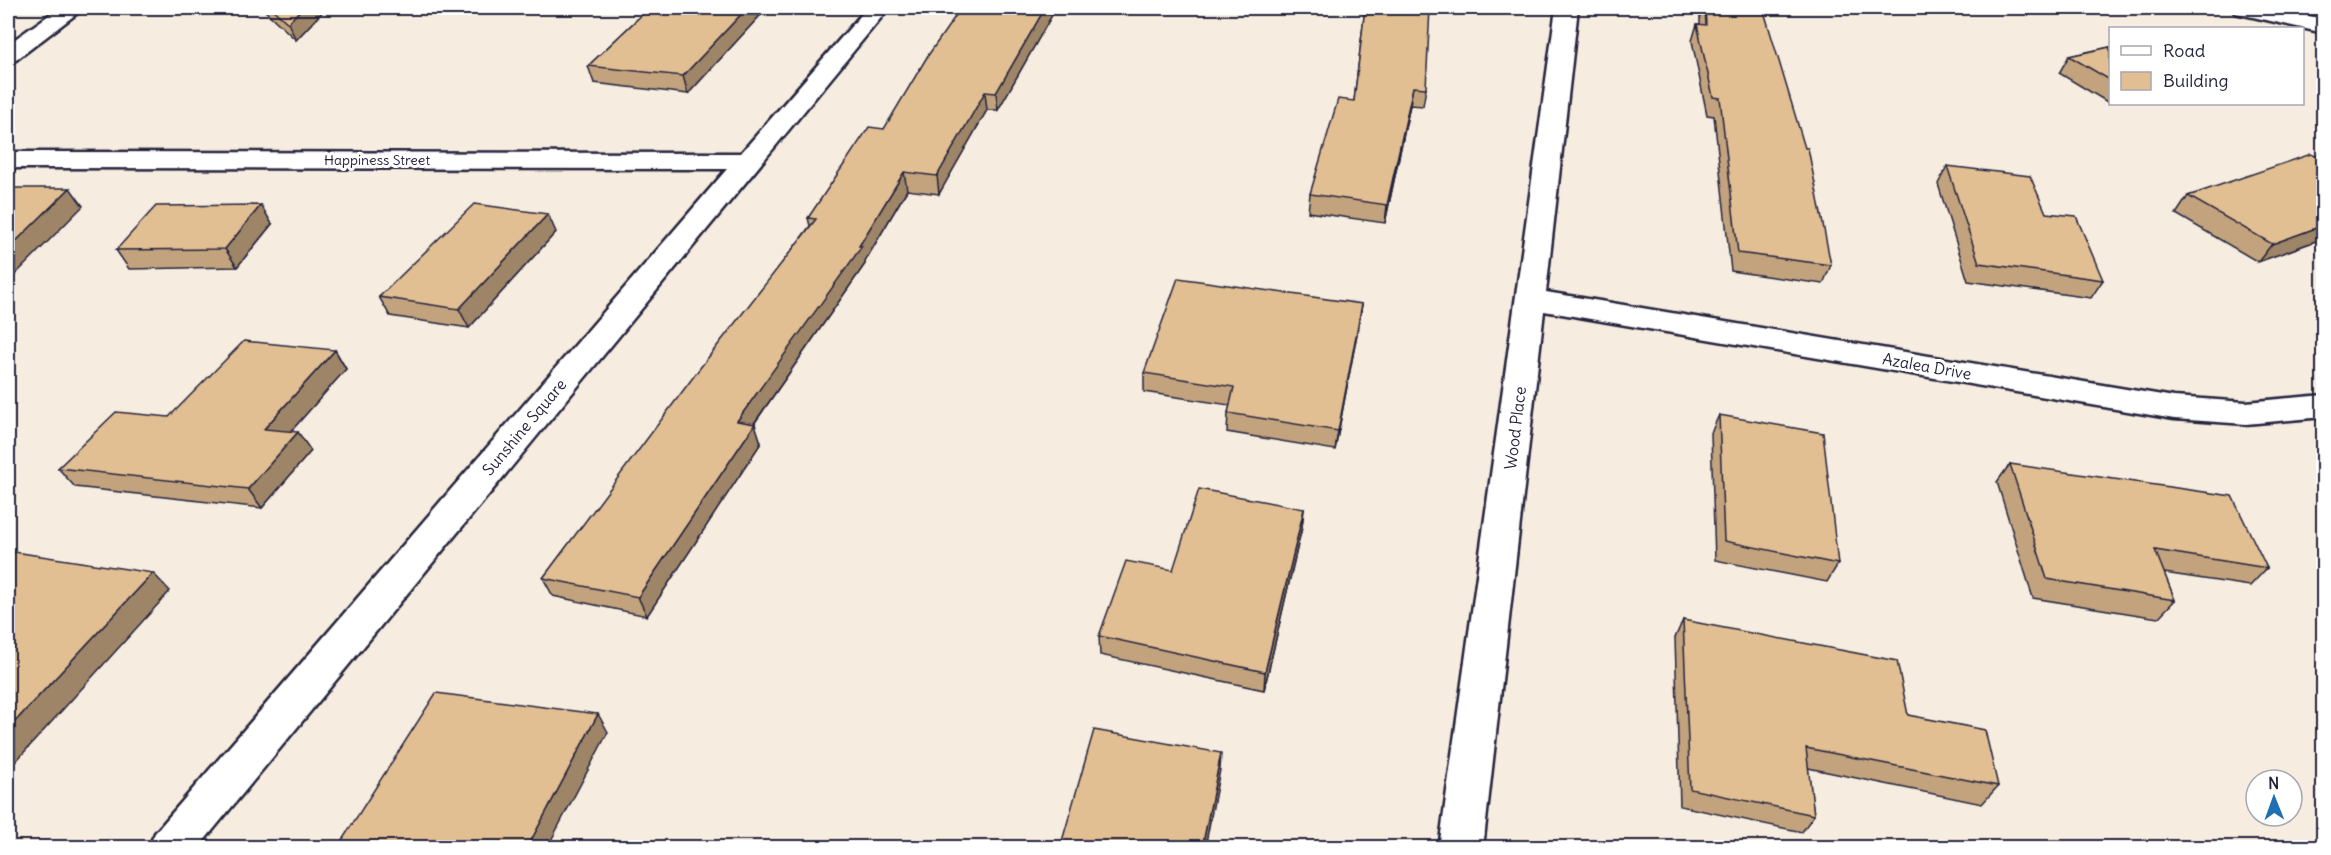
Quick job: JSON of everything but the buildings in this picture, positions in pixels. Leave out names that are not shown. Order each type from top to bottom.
[{"type":"street","points":[[8,55],[73,8]]},
{"type":"street","name":"Sunshine Square","points":[[170,848],[878,8]]},
{"type":"street","name":"Wood Place","points":[[1461,848],[1567,8]]},
{"type":"street","points":[[2243,8],[2324,26]]},
{"type":"street","name":"Happiness Street","points":[[8,160],[747,161]]},
{"type":"street","name":"Azalea Drive","points":[[1531,299],[2174,408],[2246,413],[2324,406]]}]
